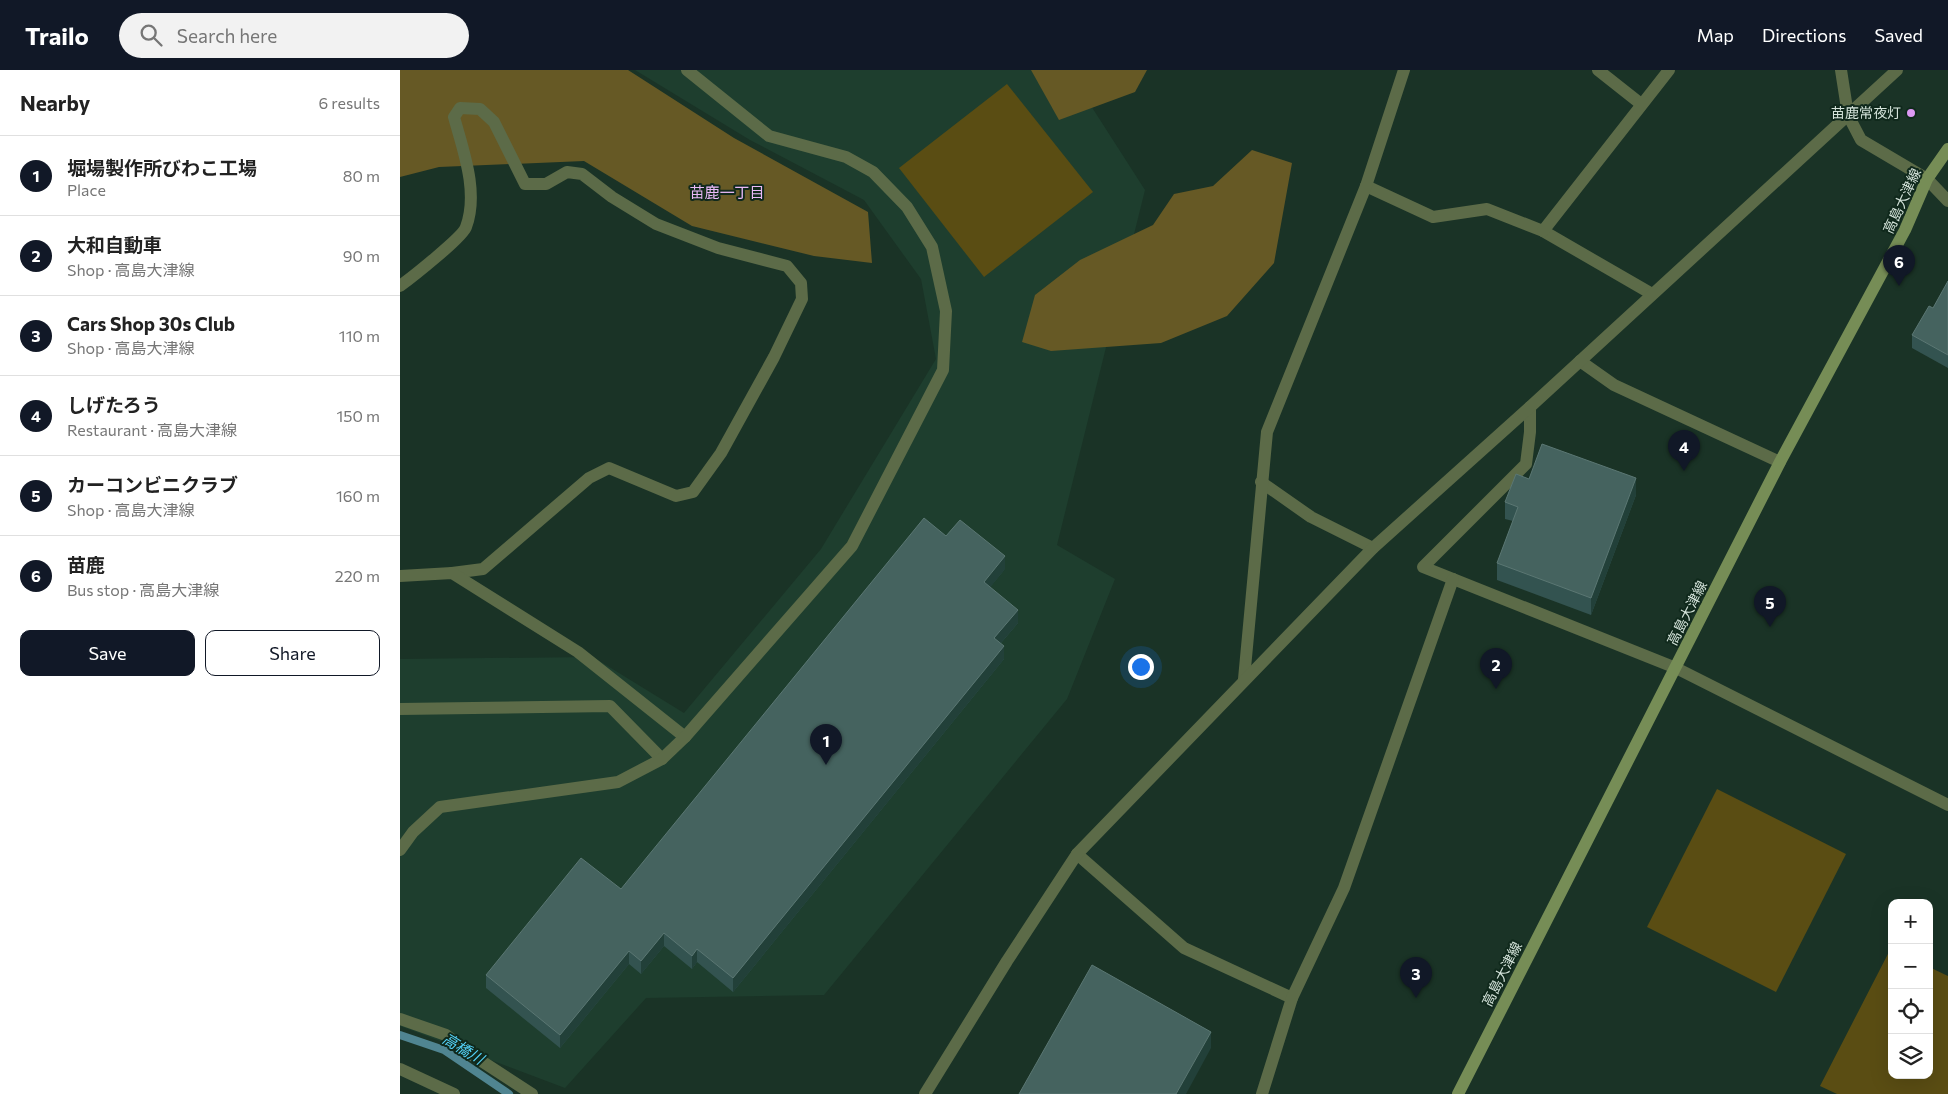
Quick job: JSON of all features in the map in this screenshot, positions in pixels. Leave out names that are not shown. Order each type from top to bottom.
[{"type":"main road","name":"高島大津線","points":[[1458,1094],[1780,462],[1906,230],[1927,179],[1948,149]]},
{"type":"street","points":[[400,850],[413,832],[440,807],[618,782],[662,759],[685,737],[852,546],[943,370],[946,311],[932,246],[907,206],[873,172],[846,157],[769,136],[687,70]]},
{"type":"street","points":[[1244,680],[1267,432],[1366,186],[1404,70]]},
{"type":"street","points":[[1598,70],[1641,104]]},
{"type":"street","points":[[1543,231],[1669,70]]},
{"type":"street","points":[[1841,70],[1848,115],[1862,140],[1927,179],[1948,201]]},
{"type":"street","points":[[925,1094],[1006,961],[1077,854],[1373,548],[1530,407],[1897,70]]},
{"type":"street","points":[[400,286],[418,273],[466,228],[471,203],[469,175],[454,117],[460,108],[480,109],[494,122],[525,184],[546,184],[567,172],[582,174],[612,197],[656,224],[718,248],[787,266],[801,283],[802,299],[774,357],[721,453],[693,492],[676,496],[609,468],[589,478],[483,570],[400,576]]},
{"type":"street","points":[[1366,186],[1434,217],[1487,209],[1543,231],[1652,294]]},
{"type":"street","points":[[1580,361],[1614,385],[1780,462]]},
{"type":"street","points":[[1530,407],[1530,432],[1526,464],[1423,567],[1676,668],[1948,805]]},
{"type":"street","points":[[1261,482],[1311,517],[1373,548]]},
{"type":"street","points":[[452,573],[578,652],[685,737]]},
{"type":"street","points":[[1262,1094],[1292,998],[1344,888],[1453,580]]},
{"type":"street","points":[[400,709],[610,706],[662,759]]},
{"type":"street","points":[[1077,854],[1184,948],[1292,998]]},
{"type":"street","points":[[400,1019],[446,1035],[466,1051],[532,1094]]},
{"type":"street","points":[[400,1069],[454,1094]]},
{"type":"shaded area","points":[[400,70],[628,70],[734,138],[868,212],[872,263],[814,256],[692,226],[584,161],[439,167],[400,177]]},
{"type":"shaded area","points":[[635,70],[1068,70],[1145,190],[1057,545],[1115,579],[1067,699],[824,995],[646,998],[565,1088],[400,1026],[400,659],[593,657],[684,713],[821,549],[936,359],[921,279],[864,200],[750,140]]},
{"type":"shaded area","points":[[1031,70],[1147,70],[1135,92],[1059,120]]},
{"type":"shaded area","points":[[1007,84],[1093,192],[984,277],[899,168]]},
{"type":"shaded area","points":[[1252,150],[1292,163],[1274,263],[1227,316],[1161,343],[1051,351],[1022,342],[1035,295],[1080,260],[1153,225],[1174,194],[1213,186]]},
{"type":"shaded area","points":[[1717,789],[1846,854],[1776,992],[1647,927]]},
{"type":"shaded area","points":[[1888,954],[1888,1079],[1933,1079],[1933,969],[1948,976],[1948,1094],[1837,1094],[1820,1086]]},
{"type":"building","points":[[1948,281],[1948,355],[1912,335],[1929,306],[1933,308]]},
{"type":"building","points":[[1542,444],[1636,478],[1591,598],[1497,563],[1518,507],[1505,502],[1516,474],[1529,479]]},
{"type":"building","points":[[924,518],[946,536],[960,520],[1005,556],[984,582],[1018,610],[994,638],[1004,646],[733,978],[697,949],[692,956],[664,933],[641,961],[629,951],[560,1035],[486,975],[581,858],[621,889]]},
{"type":"building","points":[[1092,965],[1211,1032],[1176,1094],[1019,1094]]},
{"type":"waterway","name":"高橋川","points":[[400,1035],[444,1050],[509,1094]]},
{"type":"place","name":"苗鹿常夜灯","points":[[1911,113]]},
{"type":"place","name":"苗鹿","points":[[1899,286]]},
{"type":"place","name":"しげたろう","points":[[1684,471]]},
{"type":"place","name":"カーコンビニクラブ","points":[[1770,627]]},
{"type":"place","name":"大和自動車","points":[[1496,689]]},
{"type":"place","name":"堀場製作所びわこ工場","points":[[826,765]]},
{"type":"place","name":"Cars Shop 30s Club","points":[[1416,998]]},
{"type":"district","name":"苗鹿一丁目","points":[[727,193]]}]
